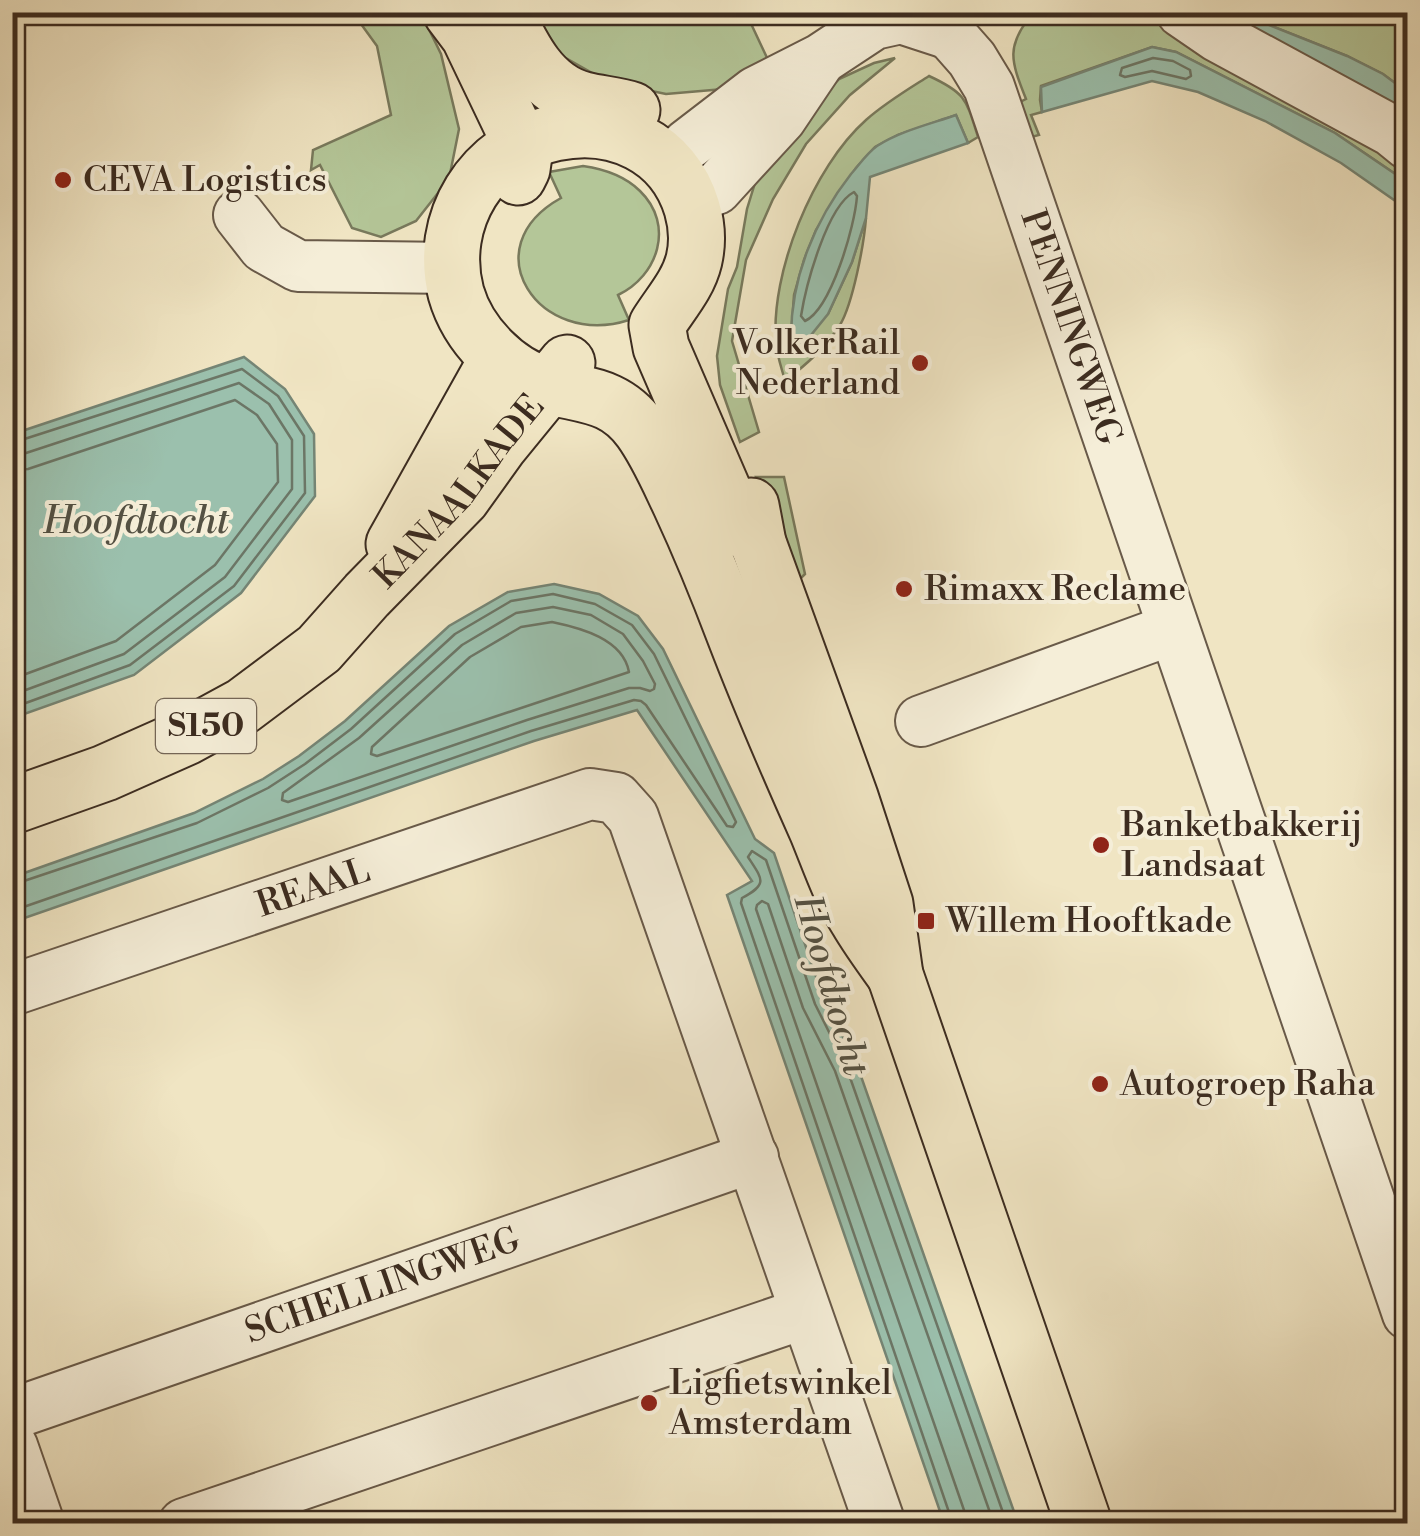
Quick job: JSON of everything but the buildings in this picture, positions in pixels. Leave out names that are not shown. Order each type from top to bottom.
[{"type":"main road","points":[[441,12],[448,42],[486,131],[508,154]]},
{"type":"main road","points":[[451,12],[468,36],[508,154]]},
{"type":"main road","points":[[505,12],[531,62],[562,92],[582,100],[630,108],[652,119],[688,164],[725,228],[718,279],[705,304],[673,338],[638,358],[599,366],[569,381]]},
{"type":"main road","points":[[569,381],[549,358],[504,324],[467,270],[452,234],[462,207],[477,184],[508,154],[543,136],[574,129],[600,130],[638,141],[688,164]]},
{"type":"main road","points":[[467,270],[456,292],[478,337],[498,358],[513,369],[569,381],[621,409],[639,427],[705,556],[791,771],[855,916],[895,975]]},
{"type":"main road","points":[[673,338],[688,344],[746,481],[758,543],[885,904],[895,975],[1084,1524]]},
{"type":"main road","name":"KANAALKADE","points":[[367,595],[498,358]]},
{"type":"main road","name":"KANAALKADE","points":[[12,806],[105,773],[186,737],[244,706],[319,649],[462,498],[500,445],[569,381]]},
{"type":"street","points":[[1182,12],[1217,36],[1392,131],[1408,144]]},
{"type":"street","points":[[688,164],[781,118],[821,59],[874,24],[901,18],[966,23]]},
{"type":"street","name":"PENNINGWEG","points":[[966,23],[972,58],[988,86],[1408,1314]]},
{"type":"street","points":[[239,215],[264,247],[298,266],[467,270]]},
{"type":"street","points":[[921,721],[1173,630]]},
{"type":"street","name":"REAAL","points":[[12,990],[590,794],[616,798],[633,818],[754,1157]]},
{"type":"street","points":[[754,1157],[880,1524]]},
{"type":"street","name":"SCHELLINGWEG","points":[[12,1414],[754,1157]]},
{"type":"street","points":[[184,1524],[805,1313]]},
{"type":"street","points":[[12,1446],[39,1524]]},
{"type":"shaded area","points":[[353,13],[421,13],[441,54],[459,129],[449,179],[416,221],[381,237],[352,228],[320,165],[311,170],[313,150],[391,115],[377,46]]},
{"type":"shaded area","points":[[521,13],[746,13],[769,62],[724,89],[666,94],[608,82],[564,57]]},
{"type":"shaded area","points":[[1033,13],[1165,13],[1407,157],[1407,182],[1335,133],[1176,52],[1152,47],[1041,86],[1042,112],[1031,115],[1039,135],[1024,139],[1014,105],[1026,99],[1013,54],[1018,35]]},
{"type":"shaded area","points":[[1239,13],[1407,13],[1407,92],[1383,74],[1347,56]]},
{"type":"shaded area","points":[[895,58],[850,95],[806,144],[773,199],[746,260],[732,341],[759,432],[740,442],[720,385],[717,356],[728,289],[737,267],[747,209],[759,170],[795,122],[839,79]]},
{"type":"shaded area","points":[[929,76],[951,87],[963,99],[978,137],[968,143],[956,115],[875,147],[856,168],[816,230],[804,260],[794,295],[791,337],[828,314],[852,262],[866,218],[849,303],[828,341],[785,381],[776,343],[780,285],[799,223],[813,193],[847,140],[866,120]]},
{"type":"shaded area","points":[[583,166],[628,181],[651,204],[657,219],[659,234],[652,263],[643,276],[618,295],[629,320],[597,325],[568,320],[544,307],[528,289],[519,266],[521,242],[534,219],[561,198],[549,172]]},
{"type":"shaded area","points":[[756,477],[784,477],[805,574],[795,584]]},
{"type":"water","points":[[1206,13],[1239,13],[1383,74],[1407,92],[1407,116],[1363,87],[1272,49]]},
{"type":"water","points":[[1152,47],[1176,52],[1335,133],[1407,182],[1407,209],[1341,163],[1265,121],[1198,92],[1152,81],[1042,112],[1041,87]]},
{"type":"water","points":[[956,115],[968,143],[870,177],[866,218],[852,262],[828,314],[803,345],[791,337],[800,271],[826,210],[851,174],[877,146]]},
{"type":"water","name":"Hoofdtocht","points":[[244,357],[285,389],[314,434],[315,496],[241,593],[134,675],[13,718],[13,434]]},
{"type":"water","points":[[554,584],[599,594],[638,616],[663,649],[755,839],[774,853],[824,1000],[856,1062],[1018,1523],[944,1523],[727,895],[752,881],[637,710],[534,741],[13,922],[13,877],[194,813],[263,779],[345,721],[449,626],[508,592]]},
{"type":"place","name":"CEVA Logistics","points":[[63,180]]},
{"type":"place","name":"VolkerRail Nederland","points":[[920,363]]},
{"type":"place","name":"Rimaxx Reclame","points":[[904,589]]},
{"type":"place","name":"Banketbakkerij Landsaat","points":[[1101,845]]},
{"type":"place","name":"Willem Hooftkade","points":[[926,921]]},
{"type":"place","name":"Autogroep Raha","points":[[1100,1084]]},
{"type":"place","name":"Ligfietswinkel Amsterdam","points":[[649,1403]]}]
